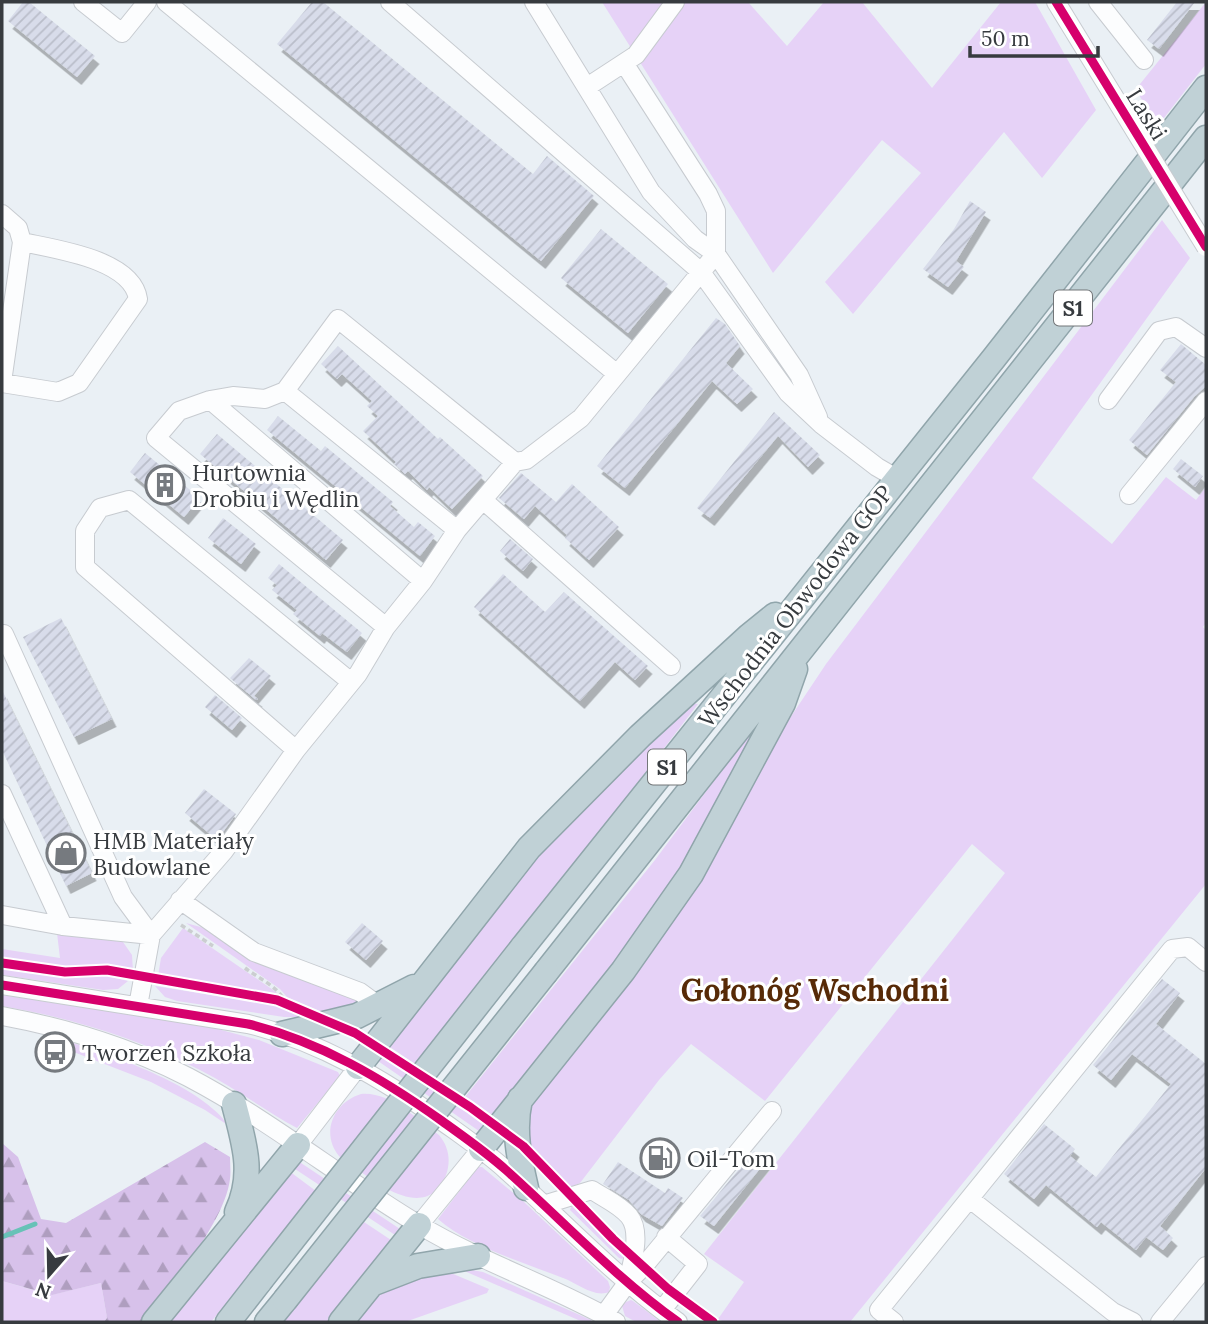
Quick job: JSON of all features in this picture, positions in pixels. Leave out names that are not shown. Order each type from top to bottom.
[{"type":"highway","name":"Wschodnia Obwodowa GOP","points":[[228,1322],[1206,88]]},
{"type":"highway","name":"Wschodnia Obwodowa GOP","points":[[267,1322],[1206,138]]},
{"type":"highway","points":[[358,1067],[529,848],[640,736],[749,636],[811,586]]},
{"type":"highway","points":[[481,1149],[623,971],[691,874],[783,703],[802,648]]},
{"type":"highway","points":[[282,1034],[333,1023],[379,1006],[424,981]]},
{"type":"highway","points":[[520,1098],[516,1128],[519,1157],[535,1196]]},
{"type":"highway","points":[[228,1231],[244,1193],[248,1170],[234,1104]]},
{"type":"highway","points":[[154,1322],[298,1145]]},
{"type":"highway","points":[[341,1322],[419,1225]]},
{"type":"highway","points":[[373,1284],[418,1266],[478,1256]]},
{"type":"street","points":[[83,2],[122,33],[147,2]]},
{"type":"street","points":[[166,2],[186,7],[617,374]]},
{"type":"street","points":[[390,2],[701,272],[788,393],[821,424],[877,467],[896,478]]},
{"type":"street","points":[[534,2],[651,192],[695,239],[716,254],[799,375],[821,424]]},
{"type":"street","points":[[587,87],[636,55],[675,2]]},
{"type":"street","name":"Laski","points":[[1056,2],[1206,247]]},
{"type":"street","points":[[1098,2],[1144,60]]},
{"type":"street","points":[[138,1006],[151,935],[224,851],[296,750],[351,682],[386,627],[423,581],[457,530],[515,462],[526,460],[581,418],[716,254],[716,211],[708,194],[624,63]]},
{"type":"street","points":[[2,214],[18,228],[22,242],[2,382],[58,392],[79,383],[138,299],[137,290],[96,258],[22,242]]},
{"type":"street","points":[[386,627],[156,438],[179,411],[210,400],[233,396],[265,399],[285,391],[338,319],[515,462]]},
{"type":"street","points":[[1108,400],[1159,331],[1175,327],[1206,348]]},
{"type":"street","points":[[285,391],[457,530]]},
{"type":"street","points":[[210,400],[423,581]]},
{"type":"street","points":[[1129,495],[1206,401]]},
{"type":"street","points":[[296,750],[85,567],[85,531],[100,508],[129,500],[351,682]]},
{"type":"street","points":[[483,500],[671,666]]},
{"type":"street","points":[[4,634],[122,897],[151,935]]},
{"type":"street","points":[[2,794],[63,926]]},
{"type":"street","points":[[180,900],[254,952],[359,992],[379,1006]]},
{"type":"street","points":[[2,915],[63,926],[151,935]]},
{"type":"street","points":[[894,1322],[879,1310],[1172,949],[1188,947],[1206,961]]},
{"type":"street","points":[[2,985],[232,1021],[282,1034],[358,1067],[420,1105],[481,1149],[628,1282],[678,1322]]},
{"type":"street","points":[[2,1016],[107,1042],[189,1078],[234,1104],[419,1225],[610,1319],[628,1282],[633,1256],[634,1225],[627,1214],[592,1190],[535,1196]]},
{"type":"street","points":[[298,1145],[358,1067]]},
{"type":"street","points":[[628,1282],[772,1111]]},
{"type":"street","points":[[419,1225],[481,1149]]},
{"type":"street","points":[[970,1199],[1113,1312],[1133,1322]]},
{"type":"street","points":[[662,1310],[698,1264],[666,1237]]},
{"type":"street","points":[[1160,1322],[1206,1265]]},
{"type":"shaded area","points":[[602,2],[748,2],[787,46],[824,2],[862,2],[932,88],[1001,2],[1035,2],[1096,110],[1042,178],[1004,132],[853,314],[825,282],[921,173],[882,140],[773,273]]},
{"type":"shaded area","points":[[1206,2],[1206,64],[1160,123],[1144,104],[1136,89]]},
{"type":"shaded area","points":[[1162,220],[1190,258],[1032,478],[1112,544],[1166,477],[1196,500],[1206,487],[1206,623],[1203,627],[1206,630],[1206,884],[850,1322],[724,1322],[718,1319],[744,1282],[704,1254],[1005,873],[972,844],[765,1101],[691,1044],[659,1080],[580,1183],[571,1187],[523,1137],[531,1099],[690,898],[782,730],[826,664]]},
{"type":"shaded area","points":[[691,703],[698,704],[562,881],[415,1064],[387,1045],[528,866],[578,812]]},
{"type":"shaded area","points":[[749,734],[755,736],[687,862],[601,980],[493,1117],[465,1097],[655,860]]},
{"type":"shaded area","points":[[186,923],[204,928],[216,936],[358,996],[360,1004],[327,1014],[287,997],[280,989]]},
{"type":"shaded area","points":[[183,928],[279,995],[158,976],[161,958]]},
{"type":"shaded area","points":[[57,933],[123,942],[132,955],[133,971],[110,965],[70,967],[2,958],[2,949],[60,958]]},
{"type":"shaded area","points":[[2,968],[61,977],[107,976],[128,981],[118,989],[103,990],[2,975]]},
{"type":"shaded area","points":[[155,986],[280,1006],[306,1017],[284,1017],[177,1001],[165,997]]},
{"type":"shaded area","points":[[2,995],[210,1027],[259,1040],[338,1072],[340,1076],[297,1128],[213,1077],[152,1048],[103,1030],[2,1006]]},
{"type":"shaded area","points":[[73,1043],[135,1065],[179,1086],[199,1098],[229,1126],[205,1110],[151,1082],[71,1051]]},
{"type":"shaded area","points":[[380,1054],[486,1125],[483,1130],[479,1131],[378,1061]]},
{"type":"shaded area","points":[[361,1094],[371,1094],[392,1101],[439,1135],[448,1154],[448,1170],[438,1188],[429,1195],[418,1198],[394,1192],[339,1156],[331,1138],[333,1119],[344,1104]]},
{"type":"shaded area","points":[[298,1161],[400,1229],[398,1237],[292,1167]]},
{"type":"shaded area","points":[[478,1167],[482,1167],[523,1201],[608,1281],[609,1292],[592,1292],[497,1253],[451,1229],[438,1219]]},
{"type":"shaded area","points":[[289,1171],[316,1191],[211,1322],[169,1322]]},
{"type":"shaded area","points":[[573,1203],[611,1244],[625,1255],[622,1259],[570,1210]]},
{"type":"shaded area","points":[[364,1222],[394,1242],[329,1322],[282,1322]]},
{"type":"shaded area","points":[[455,1267],[483,1272],[591,1322],[583,1322]]},
{"type":"shaded area","points":[[439,1268],[489,1289],[487,1293],[405,1322],[356,1322],[388,1288]]},
{"type":"shaded area","points":[[2,1281],[51,1295],[101,1283],[107,1318],[104,1322],[2,1322]]},
{"type":"shaded area","points":[[631,1300],[661,1322],[636,1322],[625,1316],[622,1306]]},
{"type":"green space","points":[[205,1142],[230,1157],[226,1196],[218,1215],[194,1254],[142,1322],[104,1322],[107,1318],[101,1283],[52,1295],[2,1281],[2,1143],[18,1157],[41,1219],[66,1223]]},
{"type":"building","points":[[23,2],[29,2],[95,56],[77,77],[8,21]]},
{"type":"building","points":[[312,2],[323,2],[533,174],[547,156],[594,196],[541,261],[277,44]]},
{"type":"building","points":[[1177,2],[1195,2],[1159,49],[1147,40]]},
{"type":"building","points":[[970,201],[986,212],[956,261],[964,267],[948,287],[923,269],[954,229]]},
{"type":"building","points":[[601,229],[668,284],[628,333],[561,278]]},
{"type":"building","points":[[716,318],[725,324],[740,346],[726,363],[753,389],[737,404],[712,381],[625,488],[597,466]]},
{"type":"building","points":[[1181,344],[1206,365],[1206,386],[1147,455],[1129,440],[1176,382],[1160,370]]},
{"type":"building","points":[[338,346],[438,439],[440,437],[483,476],[452,509],[408,471],[405,474],[363,431],[378,416],[367,406],[372,401],[342,374],[337,379],[321,364]]},
{"type":"building","points":[[774,412],[820,455],[808,467],[778,436],[710,518],[697,508]]},
{"type":"building","points":[[278,416],[321,451],[325,446],[393,502],[390,506],[414,527],[418,522],[435,536],[420,556],[267,430]]},
{"type":"building","points":[[217,434],[343,540],[326,560],[200,454]]},
{"type":"building","name":"Hurtownia Drobiu i Wędlin","points":[[145,453],[200,498],[184,517],[130,472]]},
{"type":"building","points":[[1181,459],[1203,476],[1195,487],[1173,469]]},
{"type":"building","points":[[521,473],[556,502],[572,484],[619,527],[589,560],[565,538],[567,535],[535,506],[524,519],[499,498]]},
{"type":"building","points":[[223,518],[256,544],[241,564],[208,538]]},
{"type":"building","points":[[510,539],[533,559],[523,571],[500,551]]},
{"type":"building","points":[[279,564],[362,633],[347,652],[322,633],[320,636],[293,614],[297,610],[272,590],[277,585],[268,578]]},
{"type":"building","points":[[503,574],[545,612],[564,592],[648,666],[635,680],[615,662],[580,701],[474,607]]},
{"type":"building","points":[[61,618],[112,719],[74,737],[23,637]]},
{"type":"building","points":[[249,658],[271,676],[254,696],[258,699],[256,700],[230,678]]},
{"type":"building","points":[[2,690],[92,873],[66,886],[2,750]]},
{"type":"building","points":[[215,695],[242,718],[232,730],[205,707]]},
{"type":"building","points":[[204,789],[236,814],[217,840],[185,813]]},
{"type":"building","points":[[362,923],[383,941],[366,960],[345,942]]},
{"type":"building","points":[[1162,979],[1180,993],[1156,1024],[1206,1064],[1206,1168],[1160,1226],[1173,1238],[1163,1250],[1146,1237],[1136,1250],[1101,1222],[1097,1227],[1046,1185],[1034,1199],[1004,1174],[1044,1124],[1075,1149],[1070,1156],[1096,1177],[1171,1084],[1132,1054],[1111,1080],[1093,1065]]},
{"type":"building","points":[[754,1151],[766,1161],[714,1226],[700,1216]]},
{"type":"building","points":[[618,1162],[665,1193],[668,1188],[683,1198],[662,1226],[641,1214],[629,1200],[603,1184]]},
{"type":"waterway","points":[[2,1237],[35,1224]]},
{"type":"cycle path","points":[[1056,2],[1206,247]]},
{"type":"cycle path","points":[[2,963],[65,972],[107,970],[277,1000],[355,1033],[470,1107],[523,1146],[613,1239],[668,1289],[713,1322]]},
{"type":"cycle path","points":[[2,985],[248,1024],[300,1040],[350,1063],[420,1105],[491,1157],[611,1268],[678,1322]]},
{"type":"place","name":"Hurtownia Drobiu i Wędlin","points":[[165,485]]},
{"type":"place","name":"HMB Materiały Budowlane","points":[[66,853]]},
{"type":"place","name":"Tworzeń Szkoła","points":[[55,1052]]},
{"type":"place","name":"Oil-Tom","points":[[660,1158]]},
{"type":"district","name":"Gołonóg Wschodni","points":[[815,990]]}]
